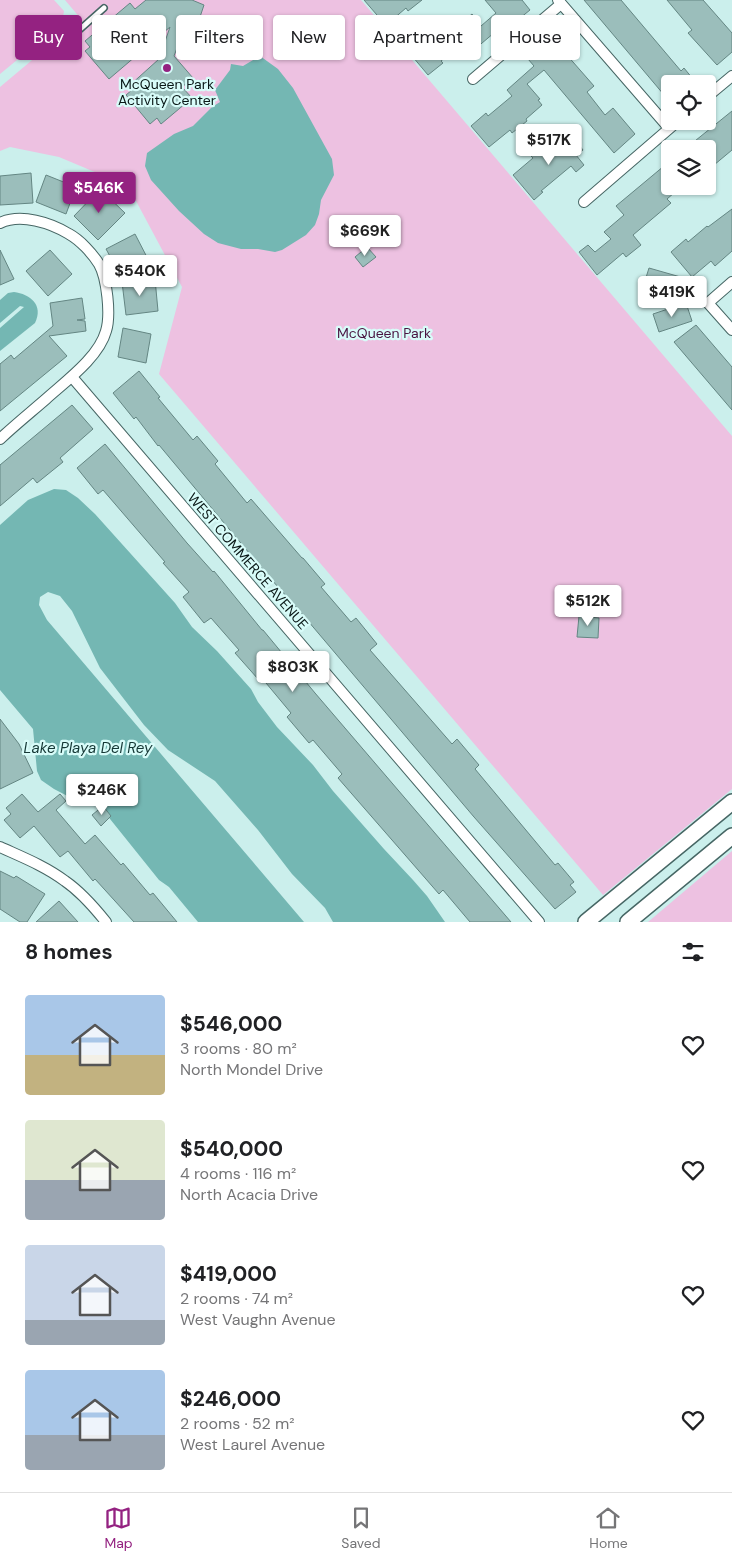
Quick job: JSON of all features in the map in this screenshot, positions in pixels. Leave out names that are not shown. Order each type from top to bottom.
[{"type":"main road","points":[[586,922],[732,802]]},
{"type":"main road","points":[[628,922],[732,836]]},
{"type":"main road","points":[[643,875],[660,895]]},
{"type":"street","points":[[473,79],[560,2],[661,111]]},
{"type":"street","points":[[716,89],[732,76]]},
{"type":"street","points":[[584,202],[668,130]]},
{"type":"street","points":[[0,223],[26,220],[47,223],[70,234],[99,264],[106,286],[108,309],[106,331],[95,353],[72,377],[0,438]]},
{"type":"street","points":[[732,282],[708,303],[732,330]]},
{"type":"street","name":"WEST COMMERCE AVENUE","points":[[72,377],[539,922]]},
{"type":"street","points":[[0,847],[33,861],[66,881],[92,905],[106,922]]},
{"type":"lane","points":[[82,28],[104,8]]},
{"type":"green space","points":[[0,0],[54,0],[64,11],[63,15],[15,15],[15,60],[17,60],[0,74]]},
{"type":"green space","name":"McQueen Park","points":[[65,0],[361,0],[374,15],[355,15],[355,60],[412,60],[732,436],[732,789],[603,895],[159,374],[182,287],[128,186],[59,157],[10,147],[0,151],[0,87],[32,60],[82,60],[82,15],[78,15]]},
{"type":"green space","points":[[732,851],[732,922],[648,922]]},
{"type":"water","points":[[263,58],[278,69],[293,88],[332,159],[334,175],[321,200],[315,225],[306,235],[282,250],[275,252],[241,249],[218,243],[204,234],[179,211],[151,180],[145,166],[147,153],[174,134],[193,126],[212,107],[220,102],[215,90],[230,70],[231,64],[243,66],[253,60],[263,60]]},
{"type":"water","points":[[14,292],[25,295],[34,302],[38,311],[37,317],[35,323],[0,351],[0,328],[24,307],[20,306],[0,323],[0,300],[8,293]]},
{"type":"water","name":"Lake Playa Del Rey","points":[[54,489],[66,490],[95,514],[175,603],[192,627],[217,651],[251,689],[258,702],[277,727],[313,765],[333,791],[427,896],[445,922],[333,922],[325,908],[292,874],[258,830],[215,781],[168,750],[144,725],[100,668],[72,611],[60,596],[48,592],[40,597],[39,605],[47,620],[304,922],[198,922],[169,887],[159,880],[102,809],[77,801],[41,780],[37,771],[33,729],[0,690],[0,525],[28,500]]},
{"type":"building","points":[[146,0],[192,0],[204,5],[201,15],[176,15],[176,51],[174,56],[193,78],[182,87],[192,98],[161,124],[157,118],[150,124],[126,95],[132,90],[129,86],[158,60],[166,60],[166,39],[170,27],[166,30],[166,15],[116,15],[130,3],[135,9]]},
{"type":"building","points":[[364,0],[422,0],[408,11],[406,8],[398,15],[377,15]]},
{"type":"building","points":[[485,0],[522,0],[530,10],[524,15],[494,15],[496,13]]},
{"type":"building","points":[[584,0],[621,0],[681,71],[684,68],[690,75],[661,75],[661,91]]},
{"type":"building","points":[[667,0],[703,0],[732,33],[732,52],[717,65],[688,33],[692,30]]},
{"type":"building","points":[[491,17],[491,35],[481,44],[481,26]]},
{"type":"building","points":[[92,35],[92,59],[85,51],[90,47],[85,41]]},
{"type":"building","points":[[93,60],[131,60],[109,79]]},
{"type":"building","points":[[415,60],[442,60],[443,63],[428,75]]},
{"type":"building","points":[[529,60],[571,60],[594,86],[587,92],[605,115],[613,108],[635,134],[614,153],[544,70],[527,84],[540,99],[538,100],[542,105],[512,133],[510,130],[489,147],[471,126],[486,113],[488,116],[512,96],[507,90],[534,66]]},
{"type":"building","points":[[732,111],[732,150],[716,163],[716,140],[696,140],[708,130],[716,130],[716,124]]},
{"type":"building","points":[[572,136],[583,150],[576,155],[584,165],[576,172],[571,166],[541,191],[543,192],[534,200],[513,175],[547,143],[554,151]]},
{"type":"building","points":[[661,168],[661,195],[672,195],[667,199],[671,203],[633,235],[641,245],[626,257],[623,253],[597,275],[579,252],[588,245],[595,252],[611,239],[604,232],[624,215],[616,206]]},
{"type":"building","points":[[31,173],[33,203],[0,205],[0,176]]},
{"type":"building","points":[[46,175],[76,187],[66,214],[36,202]]},
{"type":"building","points":[[100,189],[125,213],[98,240],[74,216]]},
{"type":"building","points":[[732,209],[732,251],[715,266],[711,261],[692,277],[671,252],[686,239],[688,242]]},
{"type":"building","points":[[135,234],[150,263],[122,278],[106,249]]},
{"type":"building","points":[[367,247],[376,257],[363,267],[355,257]]},
{"type":"building","points":[[0,250],[14,279],[0,285]]},
{"type":"building","points":[[50,250],[72,274],[48,296],[26,271]]},
{"type":"building","points":[[649,268],[691,280],[686,297],[644,284]]},
{"type":"building","points":[[155,279],[158,311],[126,315],[122,282]]},
{"type":"building","points":[[82,298],[85,319],[77,320],[85,321],[86,331],[49,336],[67,356],[0,411],[0,364],[11,355],[14,359],[53,326],[50,303]]},
{"type":"building","points":[[686,303],[692,321],[659,332],[653,314]]},
{"type":"building","points":[[696,325],[732,367],[732,410],[674,342]]},
{"type":"building","points":[[123,328],[151,334],[146,363],[118,357]]},
{"type":"building","points":[[139,371],[160,397],[158,398],[193,440],[197,436],[218,461],[215,464],[247,503],[251,499],[325,584],[321,587],[351,622],[356,618],[377,644],[370,650],[452,744],[457,739],[479,765],[475,769],[555,865],[558,863],[574,882],[570,885],[576,892],[555,909],[270,578],[158,446],[136,417],[134,419],[113,393]]},
{"type":"building","points":[[72,405],[93,429],[60,458],[63,462],[37,483],[33,478],[0,506],[0,465]]},
{"type":"building","points":[[105,444],[187,543],[214,571],[315,693],[511,922],[470,922],[443,890],[439,894],[338,778],[342,774],[313,740],[309,743],[287,717],[291,713],[261,677],[258,679],[235,653],[239,650],[211,618],[204,623],[183,597],[189,592],[163,563],[165,562],[103,490],[98,494],[77,468]]},
{"type":"building","points":[[579,616],[599,618],[598,638],[577,637]]},
{"type":"building","points":[[0,719],[19,744],[33,773],[0,789]]},
{"type":"building","points":[[22,794],[38,812],[60,794],[66,801],[56,810],[85,844],[95,835],[121,865],[123,863],[150,895],[153,893],[177,922],[134,922],[95,879],[93,881],[68,851],[60,857],[34,826],[20,838],[4,820],[11,814],[6,808]]},
{"type":"building","points":[[103,806],[111,816],[101,826],[92,815]]},
{"type":"building","points":[[0,871],[14,878],[16,876],[45,894],[27,922],[20,922],[0,909]]},
{"type":"building","points":[[59,901],[78,922],[36,922]]},
{"type":"place","name":"McQueen Park Activity Center","points":[[167,68]]}]
